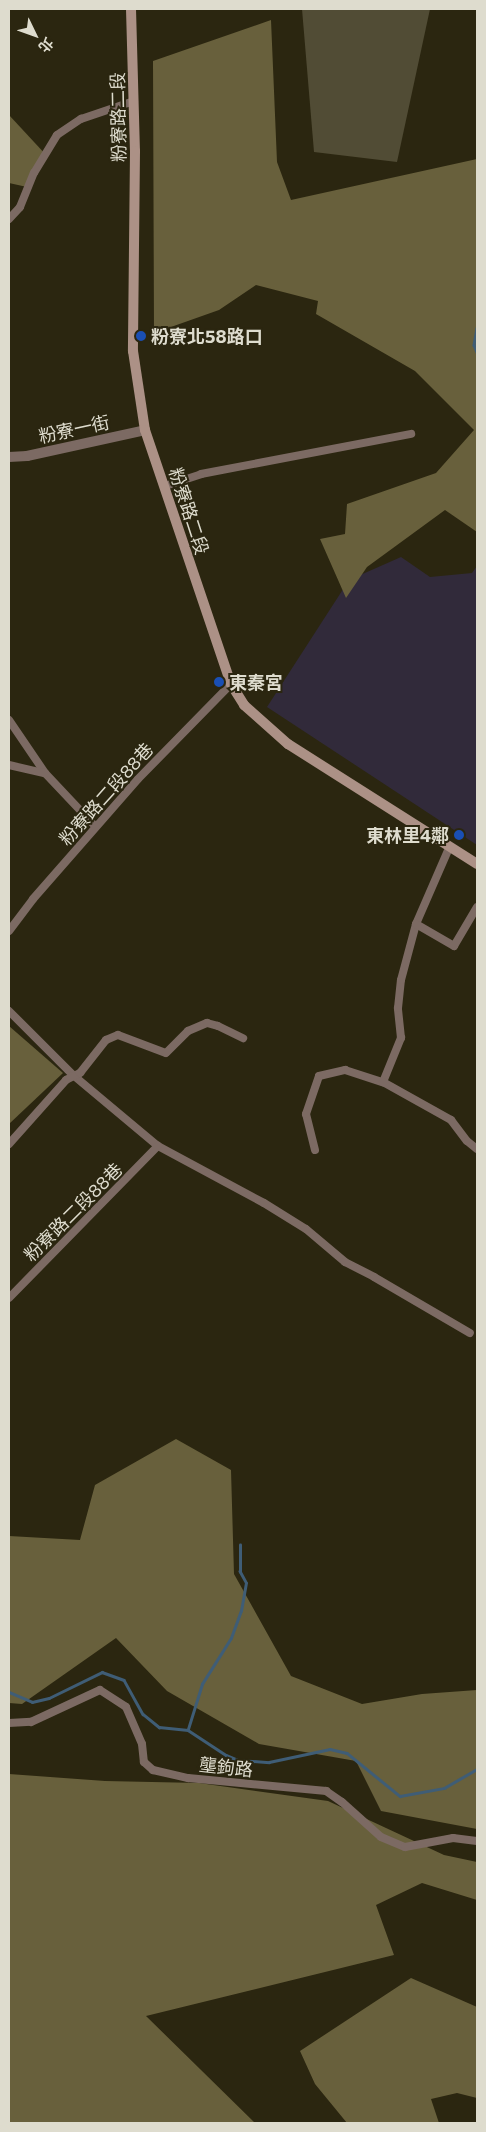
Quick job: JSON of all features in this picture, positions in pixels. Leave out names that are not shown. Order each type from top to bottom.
[{"type":"main road","name":"粉寮路二段","points":[[131,9],[134,101],[132,351],[145,430],[231,684],[244,705],[288,744],[449,848],[477,864]]},
{"type":"main road","name":"粉寮路二段","points":[[133,36],[136,9]]},
{"type":"street","points":[[9,219],[20,207],[34,173],[57,135],[81,120],[134,101]]},
{"type":"street","name":"粉寮一街","points":[[9,457],[27,456],[145,430]]},
{"type":"street","points":[[165,486],[201,474],[410,434]]},
{"type":"street","name":"粉寮路二段88巷","points":[[9,931],[95,826],[231,684]]},
{"type":"street","points":[[9,720],[45,773],[95,826]]},
{"type":"street","points":[[9,765],[45,773]]},
{"type":"street","points":[[383,1082],[401,1038],[399,998],[416,924],[449,848]]},
{"type":"street","points":[[416,924],[454,946],[477,907]]},
{"type":"street","points":[[9,1011],[73,1075],[158,1146],[264,1203],[306,1229],[345,1262],[470,1333]]},
{"type":"street","points":[[9,1144],[73,1075],[80,1073],[106,1040],[118,1036],[166,1053],[188,1031],[207,1023],[243,1038]]},
{"type":"street","points":[[315,1150],[306,1114],[318,1076],[345,1070],[383,1082],[451,1120],[467,1141],[477,1149]]},
{"type":"street","name":"粉寮路二段88巷","points":[[9,1298],[158,1146]]},
{"type":"street","name":"壟鉤路","points":[[9,1722],[31,1722],[100,1690],[126,1707],[142,1744],[144,1762],[153,1770],[188,1778],[326,1791],[342,1802],[381,1837],[405,1847],[453,1838],[477,1842]]},
{"type":"shaded area","points":[[302,9],[430,9],[397,162],[314,152]]},
{"type":"shaded area","points":[[271,20],[277,162],[291,200],[477,159],[477,532],[445,510],[367,567],[346,598],[320,539],[345,534],[347,504],[436,473],[474,430],[415,371],[316,314],[318,301],[256,285],[219,310],[154,333],[153,61]]},
{"type":"shaded area","points":[[9,115],[47,156],[27,187],[9,183]]},
{"type":"shaded area","points":[[401,557],[430,577],[472,573],[477,566],[477,845],[267,707],[349,580]]},
{"type":"shaded area","points":[[9,1026],[63,1073],[9,1124]]},
{"type":"shaded area","points":[[176,1439],[231,1470],[234,1574],[291,1676],[362,1704],[422,1694],[477,1690],[477,1829],[381,1811],[356,1761],[259,1744],[167,1691],[116,1638],[22,1704],[9,1703],[9,1536],[80,1540],[95,1485]]},
{"type":"shaded area","points":[[9,1774],[105,1781],[199,1783],[328,1801],[444,1855],[477,1862],[477,1900],[422,1883],[376,1905],[394,1955],[146,2016],[255,2123],[9,2123]]},
{"type":"shaded area","points":[[411,1978],[477,2007],[477,2098],[457,2093],[431,2099],[439,2123],[347,2123],[315,2084],[300,2051]]},
{"type":"waterway","points":[[477,328],[474,345],[477,352]]},
{"type":"waterway","points":[[188,1729],[202,1684],[231,1638],[241,1611],[246,1583],[240,1572],[240,1545]]},
{"type":"waterway","points":[[9,1692],[32,1702],[49,1698],[102,1672],[124,1680],[143,1714],[159,1727],[188,1730],[226,1755],[238,1760],[269,1762],[330,1749],[347,1753],[400,1796],[444,1788],[477,1769]]},
{"type":"place","name":"粉寮北58路口","points":[[141,336]]},
{"type":"place","name":"東秦宮","points":[[219,682]]},
{"type":"place","name":"東林里4鄰","points":[[459,835]]}]
